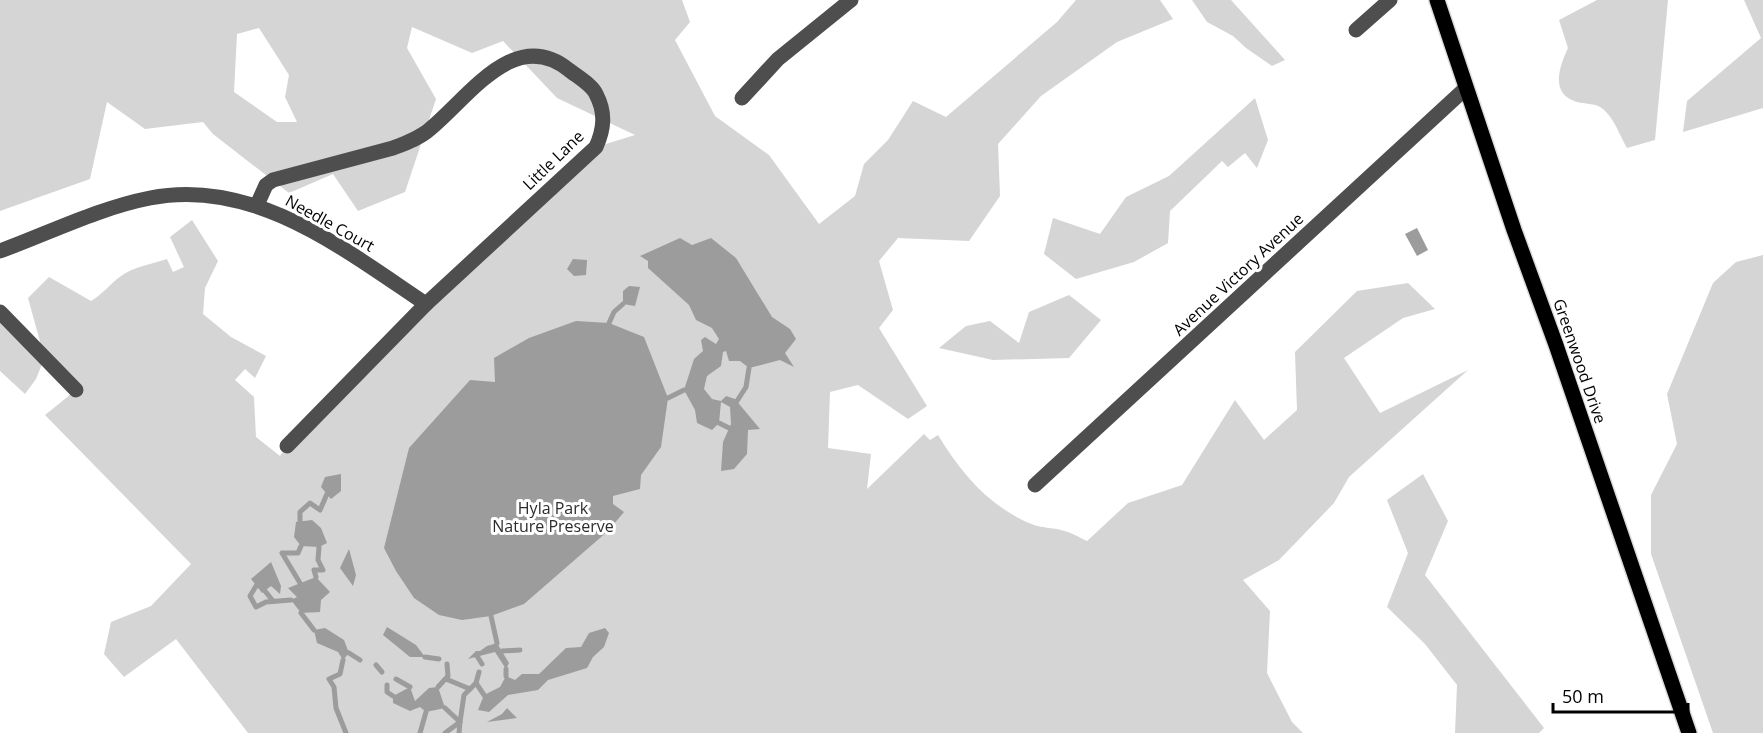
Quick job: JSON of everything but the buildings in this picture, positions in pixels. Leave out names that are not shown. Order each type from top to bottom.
[{"type":"main road","name":"Greenwood Drive","points":[[1437,0],[1689,733]]},
{"type":"street","points":[[742,98],[778,58],[851,0]]},
{"type":"street","points":[[1356,30],[1390,0]]},
{"type":"street","name":"Little Lane","points":[[257,205],[262,192],[273,180],[393,148],[411,141],[428,130],[498,67],[513,59],[544,56],[557,60],[595,91],[601,105],[604,119],[602,133],[596,147],[426,304],[287,446]]},
{"type":"street","name":"Avenue Victory Avenue","points":[[1035,485],[1466,88]]},
{"type":"street","name":"Needle Court","points":[[0,251],[118,206],[151,198],[184,195],[222,198],[257,205],[302,225],[350,253],[426,304]]},
{"type":"street","points":[[0,312],[76,390]]},
{"type":"green space","name":"Hyla Park Nature Preserve","points":[[0,0],[682,0],[690,22],[675,40],[715,116],[769,155],[819,224],[855,196],[864,164],[888,140],[913,101],[946,117],[1057,22],[1076,0],[1160,0],[1173,19],[1117,42],[1041,96],[998,144],[1000,196],[969,241],[898,238],[879,261],[893,310],[879,328],[927,406],[908,419],[858,385],[830,392],[828,448],[871,454],[867,489],[924,434],[930,440],[938,435],[967,476],[990,499],[1004,509],[1034,525],[1064,531],[1087,541],[1128,503],[1182,485],[1235,400],[1264,440],[1297,410],[1295,352],[1357,291],[1408,283],[1435,309],[1403,318],[1344,358],[1380,413],[1468,370],[1349,477],[1334,503],[1279,560],[1243,580],[1270,611],[1267,673],[1292,722],[1303,733],[248,733],[176,639],[124,677],[104,654],[111,622],[151,606],[191,564],[45,415],[76,390],[44,359],[36,379],[25,394],[0,371],[0,312],[44,356],[28,298],[49,277],[91,301],[121,276],[137,268],[167,259],[173,272],[184,267],[170,237],[192,220],[218,261],[205,288],[203,314],[231,337],[266,356],[255,378],[245,369],[235,380],[254,397],[256,437],[280,456],[287,446],[596,147],[635,135],[557,98],[503,41],[472,53],[412,27],[407,48],[436,99],[405,192],[358,211],[333,174],[289,193],[213,134],[203,122],[145,129],[107,102],[90,179],[0,211]],"holes":[[[259,28],[289,75],[285,97],[297,122],[277,122],[234,92],[237,34]]]},
{"type":"green space","points":[[1192,0],[1231,0],[1285,60],[1272,66],[1233,36],[1207,22]]},
{"type":"green space","points":[[1597,0],[1668,0],[1655,140],[1627,148],[1603,109],[1574,101],[1567,97],[1559,85],[1560,70],[1568,48],[1559,20]]},
{"type":"green space","points":[[1744,0],[1763,0],[1763,108],[1683,132],[1687,101],[1761,38]]},
{"type":"green space","points":[[1255,98],[1268,140],[1257,168],[1245,153],[1228,167],[1222,161],[1170,211],[1168,243],[1134,262],[1076,279],[1044,254],[1053,218],[1100,234],[1126,197],[1169,176]]},
{"type":"green space","points":[[1763,255],[1763,733],[1713,733],[1651,554],[1651,495],[1677,444],[1667,394],[1713,283],[1736,262]]},
{"type":"green space","points":[[1069,295],[1101,320],[1069,358],[993,360],[939,348],[966,326],[990,321],[1019,343],[1029,312]]},
{"type":"green space","points":[[1423,474],[1448,521],[1425,575],[1544,728],[1539,733],[1455,733],[1457,685],[1425,644],[1387,607],[1408,553],[1387,500]]},
{"type":"shaded area","points":[[1417,228],[1428,250],[1417,256],[1405,234]]},
{"type":"shaded area","points":[[680,238],[692,245],[711,238],[736,258],[772,317],[790,329],[796,339],[785,353],[794,367],[780,360],[749,368],[740,361],[729,361],[726,351],[723,352],[721,366],[707,376],[704,389],[712,399],[721,401],[726,396],[735,399],[760,429],[748,430],[747,454],[734,469],[721,471],[723,442],[731,424],[730,407],[721,402],[719,423],[712,430],[697,423],[695,410],[684,390],[694,359],[703,351],[701,340],[705,337],[716,344],[719,339],[712,328],[696,320],[689,305],[648,268],[648,261],[640,256]]},
{"type":"shaded area","points":[[573,259],[587,260],[586,275],[574,276],[567,269]]},
{"type":"shaded area","points":[[629,286],[640,287],[635,306],[623,304],[623,291]]},
{"type":"shaded area","points":[[576,321],[609,323],[644,337],[668,398],[661,447],[641,475],[640,489],[613,496],[613,504],[624,512],[608,531],[524,604],[491,616],[462,620],[439,615],[414,598],[384,548],[409,448],[470,380],[495,382],[494,358],[529,338]]},
{"type":"shaded area","points":[[341,474],[341,491],[331,499],[321,487],[325,477]]},
{"type":"shaded area","points":[[312,520],[321,528],[327,543],[319,547],[301,546],[294,537],[296,522]]},
{"type":"shaded area","points":[[349,549],[356,575],[353,586],[340,568]]},
{"type":"shaded area","points":[[271,562],[281,586],[280,594],[271,586],[262,593],[251,579]]},
{"type":"shaded area","points":[[316,577],[330,592],[321,600],[320,612],[301,613],[291,600],[297,597],[288,588]]},
{"type":"shaded area","points":[[387,627],[416,645],[425,657],[410,657],[383,635]]},
{"type":"shaded area","points":[[325,628],[344,640],[349,653],[343,660],[338,652],[317,643],[314,630]]},
{"type":"shaded area","points":[[605,628],[609,633],[604,647],[593,657],[587,668],[548,680],[538,690],[508,695],[489,712],[478,710],[484,695],[500,687],[506,676],[515,680],[522,674],[539,674],[566,648],[581,647],[589,633]]},
{"type":"shaded area","points":[[497,643],[509,663],[506,669],[495,652],[468,659],[476,651]]},
{"type":"shaded area","points":[[410,687],[415,701],[429,688],[438,687],[445,708],[426,712],[420,707],[410,711],[393,703],[393,696]]},
{"type":"shaded area","points":[[507,708],[517,718],[487,722],[502,714]]},
{"type":"waterway","points":[[609,323],[614,312],[623,304]]},
{"type":"waterway","points":[[737,401],[746,387],[749,368]]},
{"type":"waterway","points":[[668,398],[684,390]]},
{"type":"waterway","points":[[719,423],[729,428]]},
{"type":"waterway","points":[[300,522],[300,512],[310,503],[320,510],[327,494]]},
{"type":"waterway","points":[[300,583],[282,553],[298,553],[301,546]]},
{"type":"waterway","points":[[316,577],[314,570],[323,570],[318,560],[319,547]]},
{"type":"waterway","points":[[256,586],[250,596],[256,607],[266,602],[291,600]]},
{"type":"waterway","points":[[265,591],[273,601]]},
{"type":"waterway","points":[[301,613],[314,630]]},
{"type":"waterway","points":[[491,616],[497,643]]},
{"type":"waterway","points":[[502,651],[520,650]]},
{"type":"waterway","points":[[349,653],[360,660]]},
{"type":"waterway","points":[[477,656],[482,664]]},
{"type":"waterway","points":[[425,657],[439,659]]},
{"type":"waterway","points":[[343,660],[340,674],[329,679],[334,687],[336,708],[346,733]]},
{"type":"waterway","points":[[438,687],[448,676],[447,664]]},
{"type":"waterway","points":[[376,665],[382,672]]},
{"type":"waterway","points":[[506,669],[506,676]]},
{"type":"waterway","points":[[479,672],[476,683],[484,695]]},
{"type":"waterway","points":[[396,679],[410,687]]},
{"type":"waterway","points":[[446,679],[470,689],[476,683]]},
{"type":"waterway","points":[[387,685],[387,692],[393,696]]},
{"type":"waterway","points":[[445,733],[460,722],[464,695],[470,689]]},
{"type":"waterway","points":[[445,708],[460,722],[459,733]]},
{"type":"waterway","points":[[420,733],[426,712]]}]
